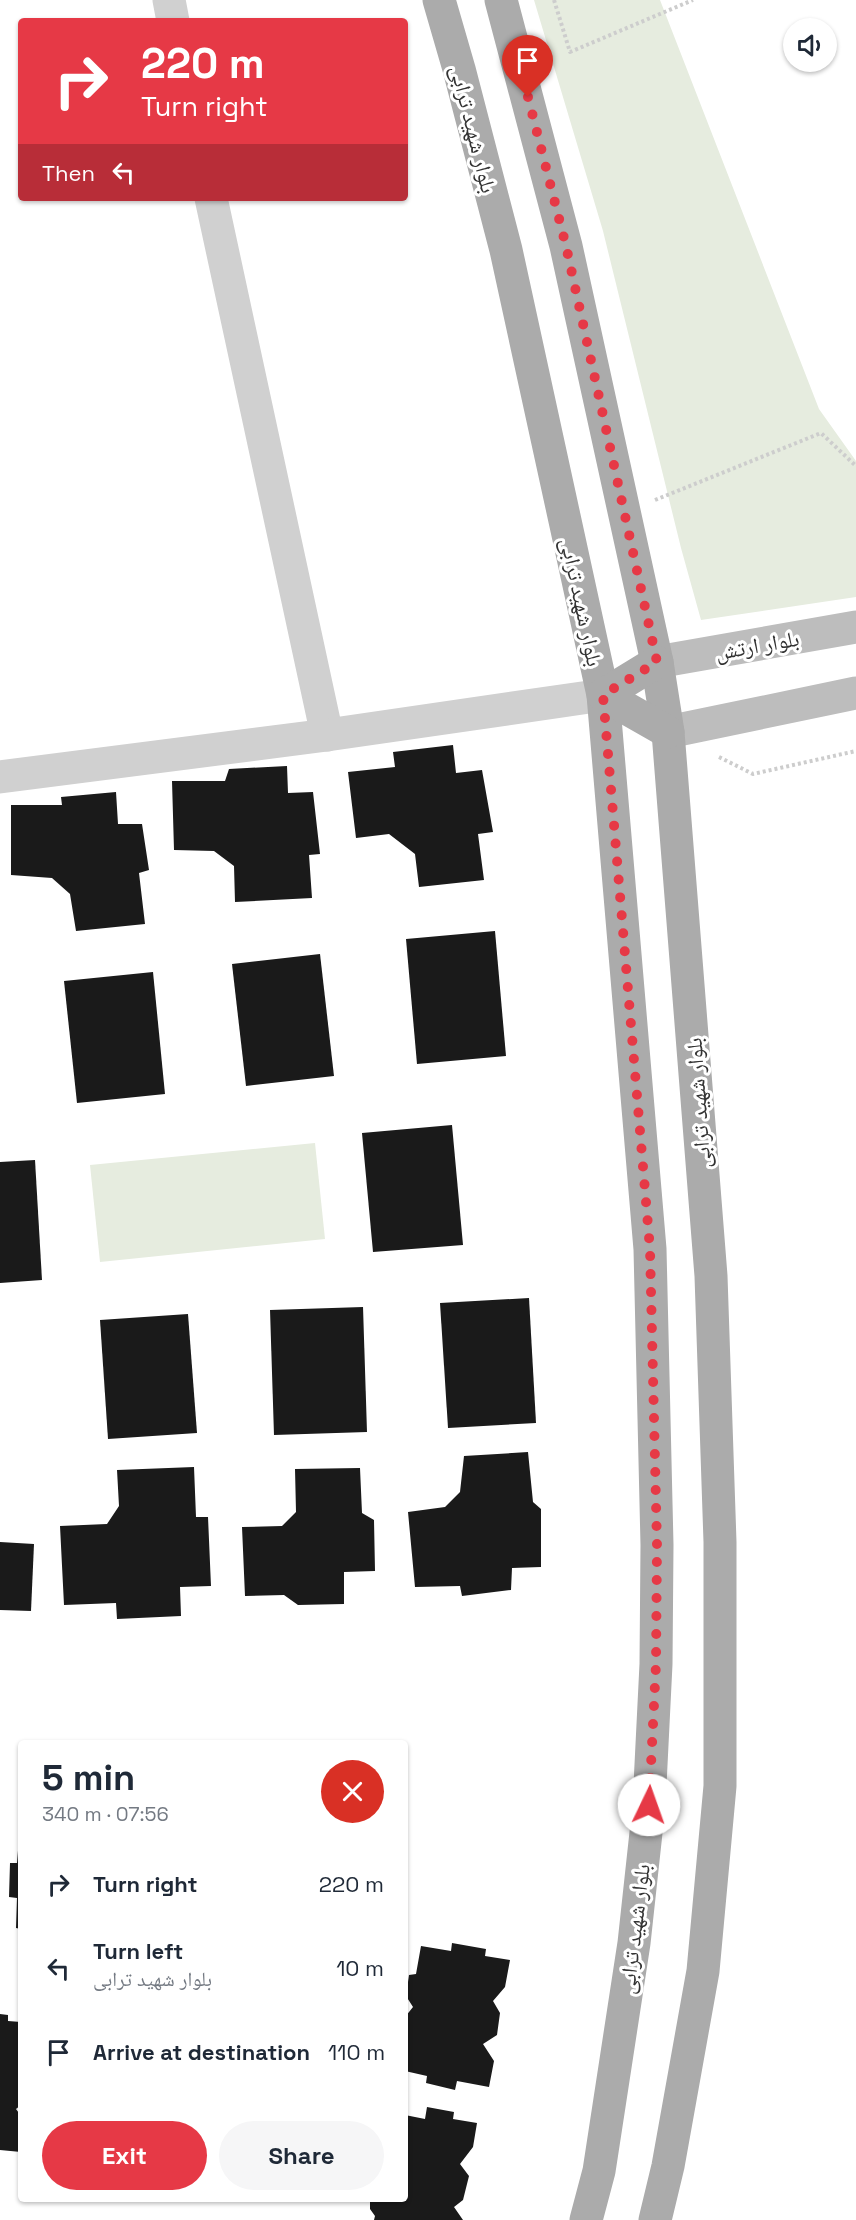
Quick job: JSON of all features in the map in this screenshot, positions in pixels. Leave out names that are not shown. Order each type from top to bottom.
[{"type":"main road","name":"بلوار شهید ترابی","points":[[440,0],[506,250],[603,695],[650,1249],[657,1545],[656,1664],[646,1828],[630,1965],[599,2171],[586,2220]]},
{"type":"main road","name":"بلوار شهید ترابی","points":[[501,0],[566,246],[657,662],[668,732],[711,1276],[720,1542],[720,1786],[704,1971],[668,2166],[655,2220]]},
{"type":"main road","name":"بلوار ارتش","points":[[657,662],[856,627]]},
{"type":"main road","points":[[657,662],[603,695],[668,732],[856,693]]},
{"type":"street","points":[[169,0],[172,18]]},
{"type":"street","points":[[212,201],[327,735]]},
{"type":"street","points":[[0,777],[327,735],[603,695]]},
{"type":"path","points":[[554,0],[570,52],[693,0]]},
{"type":"path","points":[[624,512],[821,433],[856,466]]},
{"type":"path","points":[[668,732],[753,774],[856,751]]},
{"type":"shaded area","points":[[534,0],[660,0],[819,409],[856,461],[856,597],[701,620],[681,548],[603,231]]},
{"type":"shaded area","points":[[315,1143],[325,1239],[100,1262],[90,1165]]},
{"type":"building","points":[[453,745],[456,773],[482,770],[493,832],[478,834],[484,880],[419,887],[415,854],[389,834],[356,838],[348,772],[395,767],[393,752]]},
{"type":"building","points":[[287,766],[288,793],[313,792],[320,854],[309,855],[312,898],[235,902],[234,866],[214,851],[174,850],[172,781],[225,781],[229,769]]},
{"type":"building","points":[[116,792],[118,824],[142,824],[149,870],[139,873],[145,924],[76,931],[70,894],[52,878],[11,875],[11,805],[62,805],[61,797]]},
{"type":"building","points":[[495,931],[506,1056],[417,1064],[406,939]]},
{"type":"building","points":[[320,954],[334,1076],[246,1086],[232,964]]},
{"type":"building","points":[[153,972],[165,1094],[77,1103],[64,981]]},
{"type":"building","points":[[452,1125],[463,1245],[373,1252],[362,1133]]},
{"type":"building","points":[[35,1160],[42,1280],[0,1283],[0,1162]]},
{"type":"building","points":[[529,1298],[536,1423],[448,1428],[440,1303]]},
{"type":"building","points":[[363,1307],[367,1432],[274,1435],[270,1310]]},
{"type":"building","points":[[188,1314],[197,1433],[108,1439],[100,1320]]},
{"type":"building","points":[[528,1452],[533,1502],[541,1509],[541,1567],[512,1568],[511,1590],[462,1596],[460,1586],[415,1587],[408,1512],[445,1507],[460,1492],[464,1456]]},
{"type":"building","points":[[194,1467],[196,1517],[208,1517],[211,1586],[180,1587],[181,1616],[117,1619],[116,1603],[64,1605],[60,1526],[107,1524],[119,1506],[117,1470]]},
{"type":"building","points":[[360,1468],[362,1513],[374,1520],[375,1571],[344,1572],[344,1604],[298,1605],[284,1595],[245,1596],[242,1527],[282,1526],[296,1512],[295,1469]]},
{"type":"building","points":[[0,1542],[34,1544],[31,1611],[0,1610]]},
{"type":"building","points":[[18,1850],[18,1928],[16,1928],[17,1898],[9,1897],[10,1863],[17,1863]]},
{"type":"building","points":[[452,1943],[486,1949],[485,1956],[510,1960],[505,1987],[493,2001],[500,2013],[497,2035],[483,2044],[494,2061],[489,2087],[457,2081],[455,2090],[426,2083],[427,2076],[408,2072],[408,2013],[413,2007],[408,1999],[409,1975],[416,1974],[421,1946],[451,1951]]},
{"type":"building","points":[[0,2014],[8,2015],[8,2021],[18,2022],[18,2107],[16,2109],[18,2112],[18,2152],[0,2150]]},
{"type":"building","points":[[427,2107],[454,2112],[453,2119],[477,2123],[473,2147],[460,2164],[469,2176],[463,2200],[454,2207],[463,2220],[374,2220],[375,2216],[370,2209],[370,2202],[408,2202],[408,2116],[425,2119]]},
{"type":"route","points":[[528,97],[566,246],[657,662],[603,695],[650,1249],[657,1545],[656,1664],[649,1805]]}]
